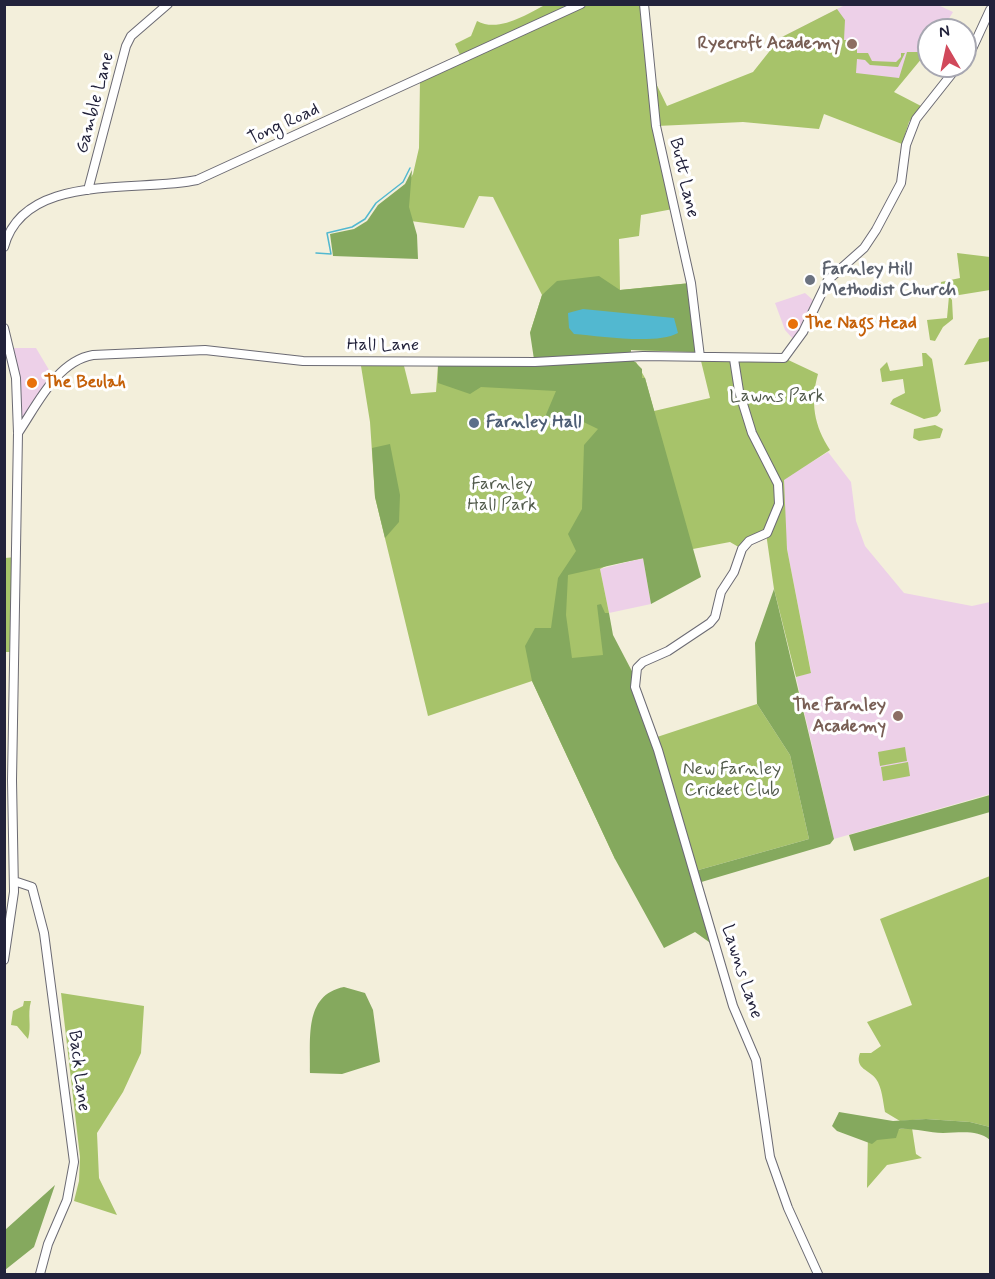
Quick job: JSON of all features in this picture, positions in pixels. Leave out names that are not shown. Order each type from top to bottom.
[{"type":"street","name":"Gamble Lane","points":[[88,190],[126,46],[131,36],[168,4]]},
{"type":"street","name":"Tong Road","points":[[4,247],[19,218],[31,207],[58,195],[88,190],[182,184],[207,176],[581,4]]},
{"type":"street","name":"Butt Lane","points":[[644,4],[656,126],[692,286],[700,357]]},
{"type":"street","points":[[977,38],[990,10]]},
{"type":"street","name":"Hall Lane","points":[[18,433],[64,370],[81,357],[93,355],[205,350],[303,361],[535,362],[643,356],[784,358],[803,332],[828,279],[864,248],[876,230],[901,183],[906,145],[916,119],[948,78]]},
{"type":"street","points":[[4,328],[16,378],[18,433],[12,780],[14,881],[12,919],[4,960]]},
{"type":"street","name":"Lawns Lane","points":[[734,359],[740,392],[752,433],[778,484],[776,515],[766,533],[749,541],[742,549],[734,572],[721,592],[715,617],[710,623],[668,651],[643,662],[637,668],[634,676],[638,697],[658,750],[726,986],[756,1060],[770,1156],[788,1208],[818,1275]]},
{"type":"street","name":"Back Lane","points":[[14,881],[32,887],[44,933],[74,1162],[67,1200],[48,1244],[40,1275]]},
{"type":"shaded area","name":"Ryecroft Academy","points":[[845,5],[938,5],[953,12],[949,18],[917,18],[917,64],[893,92],[780,38]]},
{"type":"shaded area","points":[[805,293],[813,300],[794,340],[785,330],[775,303]]},
{"type":"shaded area","points":[[10,348],[36,348],[55,380],[18,433]]},
{"type":"shaded area","name":"The Farnley Academy","points":[[828,452],[851,482],[856,521],[865,546],[904,593],[972,606],[990,602],[990,794],[834,839],[796,677],[811,672],[787,549],[784,519],[784,479]]},
{"type":"shaded area","points":[[643,558],[651,604],[609,613],[600,569]]},
{"type":"green space","points":[[547,4],[569,5],[460,55],[455,44],[471,36],[477,21],[494,25],[504,24]]},
{"type":"green space","points":[[581,5],[644,5],[649,69],[667,106],[753,72],[780,38],[837,9],[845,20],[844,40],[857,40],[857,53],[868,53],[872,61],[896,62],[901,57],[901,53],[905,53],[898,67],[870,65],[865,60],[857,59],[856,73],[899,78],[907,52],[917,52],[917,64],[894,92],[921,106],[909,122],[902,144],[824,114],[819,129],[743,122],[657,126],[673,209],[641,215],[639,236],[619,239],[620,290],[691,283],[699,352],[631,350],[530,333],[542,295],[493,197],[479,196],[464,228],[403,220],[403,191],[413,174],[419,148],[420,79]]},
{"type":"green space","points":[[412,170],[409,207],[417,235],[418,259],[333,256],[330,234],[354,229],[367,221],[378,205],[405,184]]},
{"type":"green space","points":[[957,253],[990,257],[990,290],[953,296],[942,289],[941,282],[960,278]]},
{"type":"green space","points":[[599,276],[620,290],[691,283],[699,352],[631,350],[631,358],[642,369],[642,378],[645,378],[701,577],[651,604],[643,558],[568,575],[566,615],[572,658],[603,655],[597,605],[601,604],[605,613],[609,613],[613,635],[635,677],[695,871],[809,839],[790,755],[757,704],[755,643],[774,589],[834,839],[830,844],[698,883],[716,947],[695,932],[664,948],[615,859],[532,681],[525,646],[535,628],[551,628],[558,578],[576,551],[568,534],[582,509],[584,445],[598,429],[571,416],[545,417],[556,391],[481,387],[470,394],[438,383],[438,365],[535,366],[530,333],[542,295],[557,281]]},
{"type":"green space","points":[[949,296],[952,300],[953,319],[943,327],[935,341],[930,340],[927,320],[947,318]]},
{"type":"green space","points":[[990,337],[990,361],[964,365],[979,339]]},
{"type":"green space","points":[[922,353],[926,353],[932,359],[941,411],[937,416],[924,419],[890,404],[893,399],[905,393],[903,379],[882,382],[880,369],[887,362],[890,371],[923,366]]},
{"type":"green space","name":"Farnley Hall Park","points":[[784,358],[818,374],[814,394],[815,413],[820,432],[830,450],[784,480],[787,549],[811,673],[796,677],[774,589],[766,533],[742,549],[730,542],[608,565],[600,569],[609,613],[605,613],[615,859],[532,681],[428,716],[375,497],[370,422],[361,366],[404,366],[411,394],[436,392],[438,365],[536,366],[636,362],[645,378],[654,411],[710,398],[701,361],[782,362]]},
{"type":"green space","points":[[935,425],[943,429],[940,438],[919,441],[913,438],[914,429]]},
{"type":"green space","points":[[390,444],[400,495],[399,522],[385,538],[375,497],[372,448]]},
{"type":"green space","points":[[16,557],[15,652],[5,652],[5,558]]},
{"type":"green space","name":"New Farnley Cricket Club","points":[[757,704],[790,755],[809,839],[695,871],[654,738]]},
{"type":"green space","points":[[905,747],[907,761],[880,766],[878,752]]},
{"type":"green space","points":[[908,762],[910,776],[883,781],[881,767]]},
{"type":"green space","points":[[990,795],[990,812],[854,851],[849,835]]},
{"type":"green space","points":[[990,876],[990,1127],[970,1122],[926,1119],[900,1121],[885,1112],[878,1082],[859,1063],[860,1053],[871,1053],[881,1046],[867,1022],[912,1005],[880,919]]},
{"type":"green space","points":[[344,987],[365,993],[373,1010],[380,1062],[342,1074],[310,1073],[310,1033],[315,1009],[331,992]]},
{"type":"green space","points":[[61,993],[144,1006],[141,1053],[123,1092],[97,1133],[99,1178],[117,1215],[74,1201],[79,1181],[80,1157]]},
{"type":"green space","points":[[24,1001],[31,1001],[28,1039],[17,1026],[11,1025],[13,1011],[23,1006]]},
{"type":"green space","points":[[839,1112],[893,1121],[926,1119],[970,1122],[990,1127],[990,1140],[974,1133],[937,1133],[899,1129],[896,1138],[877,1140],[872,1144],[837,1131],[832,1126]]},
{"type":"green space","points":[[912,1128],[916,1154],[922,1158],[887,1165],[867,1188],[868,1132]]},
{"type":"green space","points":[[55,1185],[34,1247],[5,1270],[5,1230]]},
{"type":"water","points":[[583,309],[674,318],[678,333],[668,337],[642,339],[574,334],[569,328],[568,313]]},
{"type":"waterway","points":[[316,253],[331,254],[327,233],[352,227],[365,219],[376,203],[403,182],[410,168]]},
{"type":"place","name":"Ryecroft Academy","points":[[852,44]]},
{"type":"place","name":"Farnley Hill Methodist Church","points":[[810,280]]},
{"type":"place","name":"The Nags Head","points":[[793,324]]},
{"type":"place","name":"The Beulah","points":[[32,383]]},
{"type":"place","name":"Farnley Hall","points":[[474,423]]},
{"type":"place","name":"The Farnley Academy","points":[[898,716]]},
{"type":"park label","name":"Lawns Park","points":[[777,397]]}]
